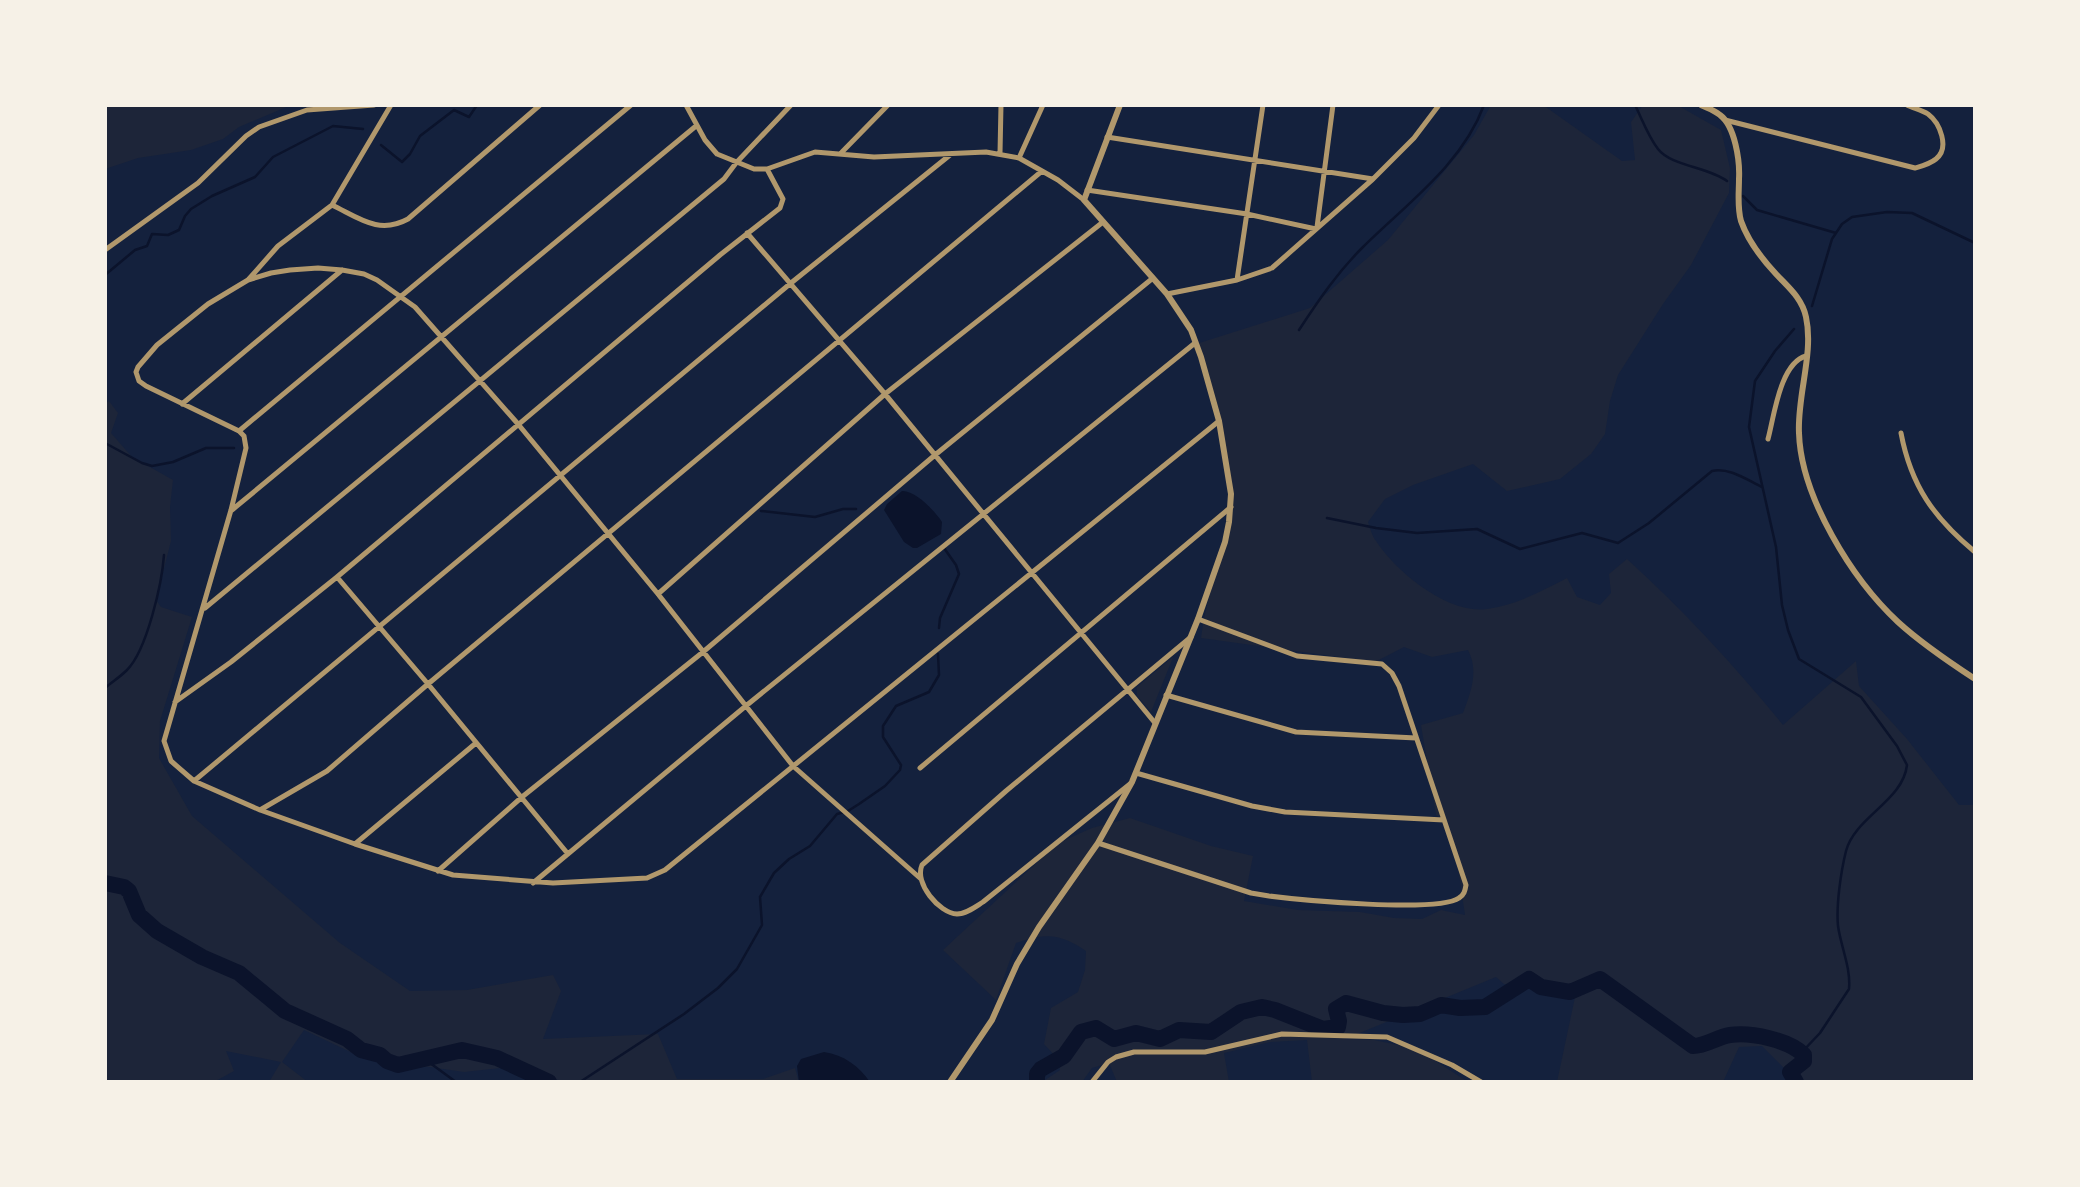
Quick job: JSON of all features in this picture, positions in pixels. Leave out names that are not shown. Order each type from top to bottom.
[{"type":"street","points":[[105,250],[198,183],[246,136],[259,127],[307,110],[374,105]]},
{"type":"street","points":[[248,280],[278,246],[332,205],[391,105]]},
{"type":"street","points":[[332,205],[370,223],[383,227],[397,225],[408,219],[540,105]]},
{"type":"street","points":[[239,431],[631,105]]},
{"type":"street","points":[[686,105],[696,126],[717,154],[754,169],[767,169],[803,155],[826,151],[855,156],[986,152],[1019,158],[1083,200],[1153,278],[1185,318],[1205,369],[1219,421],[1231,507],[1225,542],[1198,619],[1132,782],[1098,843],[1039,927],[1017,964],[992,1020],[950,1082]]},
{"type":"street","points":[[203,609],[724,178],[791,105]]},
{"type":"street","points":[[842,152],[888,105]]},
{"type":"street","points":[[1000,105],[1000,153]]},
{"type":"street","points":[[1019,158],[1043,105]]},
{"type":"street","points":[[1083,200],[1120,105]]},
{"type":"street","points":[[1237,279],[1263,105]]},
{"type":"street","points":[[1316,228],[1333,105]]},
{"type":"street","points":[[1167,294],[1237,279],[1272,268],[1373,179],[1420,131],[1439,105]]},
{"type":"street","points":[[1701,105],[1725,120],[1736,145],[1741,222],[1753,246],[1803,306],[1808,328],[1799,433],[1807,480],[1815,501],[1848,559],[1892,615],[1912,634],[1975,679]]},
{"type":"street","points":[[1725,120],[1915,168],[1935,160],[1940,155],[1942,138],[1937,123],[1927,113],[1907,105]]},
{"type":"street","points":[[1927,113],[1930,105]]},
{"type":"street","points":[[231,510],[696,126]]},
{"type":"street","points":[[1107,137],[1373,179]]},
{"type":"street","points":[[194,781],[791,283],[950,155]]},
{"type":"street","points":[[175,702],[231,662],[337,577],[782,205],[783,199],[767,169]]},
{"type":"street","points":[[260,810],[327,771],[1042,171]]},
{"type":"street","points":[[1087,190],[1247,214],[1316,228]]},
{"type":"street","points":[[658,594],[885,394],[1103,222]]},
{"type":"street","points":[[747,233],[885,394],[1155,723]]},
{"type":"street","points":[[921,879],[793,765],[658,594],[482,380],[402,295],[364,274],[342,270],[317,268],[271,273],[248,280],[208,304],[157,345],[138,367],[136,376],[139,381],[239,431],[244,436],[246,448],[231,510],[166,734],[165,748],[175,766],[194,781],[260,810],[355,844],[464,877],[533,883],[647,878],[664,870],[793,765],[1031,572],[1219,421]]},
{"type":"street","points":[[182,404],[342,270]]},
{"type":"street","points":[[438,871],[522,797],[703,652],[935,455],[1153,278]]},
{"type":"street","points":[[533,883],[747,705],[1195,343]]},
{"type":"street","points":[[1768,439],[1789,369],[1798,358],[1806,356]]},
{"type":"street","points":[[1901,433],[1912,475],[1922,495],[1939,519],[1975,552]]},
{"type":"street","points":[[920,768],[1231,507]]},
{"type":"street","points":[[337,577],[568,854]]},
{"type":"street","points":[[1098,843],[1251,893],[1269,896],[1424,905],[1456,900],[1464,892],[1466,885],[1399,686],[1392,673],[1382,664],[1297,656],[1198,619]]},
{"type":"street","points":[[1132,782],[983,902],[964,913],[954,914],[938,904],[926,890],[919,870],[922,865],[1006,791],[1191,637]]},
{"type":"street","points":[[1166,695],[1296,732],[1416,738]]},
{"type":"street","points":[[355,844],[476,743]]},
{"type":"street","points":[[1136,773],[1285,813],[1444,820]]},
{"type":"street","points":[[1092,1082],[1108,1062],[1134,1052],[1205,1052],[1282,1034],[1387,1037],[1452,1065],[1481,1082]]},
{"type":"shaded area","points":[[109,105],[291,105],[239,127],[223,139],[191,150],[138,158],[105,169],[105,108]]},
{"type":"shaded area","points":[[1491,105],[1543,105],[1622,161],[1635,160],[1631,122],[1643,105],[1677,105],[1721,130],[1730,168],[1729,193],[1691,265],[1618,375],[1610,401],[1605,434],[1591,454],[1560,479],[1507,491],[1473,464],[1413,485],[1385,499],[1368,522],[1373,537],[1396,566],[1425,589],[1456,605],[1472,609],[1508,604],[1567,578],[1577,597],[1600,605],[1611,593],[1609,574],[1627,559],[1708,639],[1783,725],[1856,661],[1859,686],[1907,739],[1959,805],[1975,805],[1975,1082],[1798,1082],[1762,1046],[1739,1047],[1723,1082],[1557,1082],[1575,997],[1504,984],[1496,977],[1345,1039],[1374,1040],[1417,1049],[1468,1082],[1312,1082],[1307,1040],[1270,1042],[1224,1053],[1229,1082],[1117,1082],[1109,1063],[1092,1068],[1082,1082],[1042,1082],[1060,1070],[1058,1059],[1044,1044],[1051,1008],[1078,992],[1085,970],[1086,951],[1052,936],[1016,943],[996,1000],[943,950],[1058,843],[1092,828],[1130,818],[1211,846],[1253,856],[1244,901],[1298,910],[1360,912],[1394,918],[1422,919],[1441,910],[1465,915],[1455,847],[1448,822],[1436,815],[1421,725],[1463,713],[1473,674],[1468,650],[1432,657],[1404,647],[1375,662],[1201,638],[1231,506],[1231,476],[1196,344],[1310,308],[1388,240],[1474,135]]},
{"type":"shaded area","points":[[109,401],[118,413],[111,433],[132,457],[173,480],[170,507],[171,541],[156,600],[161,607],[192,617],[160,721],[159,758],[192,816],[340,943],[410,991],[467,990],[553,975],[561,991],[543,1039],[658,1034],[677,1079],[763,1079],[795,1068],[799,1082],[564,1082],[518,1066],[464,1072],[361,1057],[304,1030],[282,1062],[308,1082],[269,1082],[281,1062],[226,1051],[234,1071],[214,1082],[105,1082],[105,404]]},
{"type":"shaded area","points":[[902,491],[919,497],[942,522],[941,534],[917,548],[904,542],[884,510]]},
{"type":"shaded area","points":[[1173,657],[1151,712],[1137,696],[1137,687]]},
{"type":"shaded area","points":[[824,1052],[850,1062],[870,1082],[799,1082],[797,1066],[801,1059]]},
{"type":"waterway","points":[[381,145],[402,162],[420,136],[454,110],[469,117],[477,105]]},
{"type":"waterway","points":[[1299,330],[1353,258],[1431,183],[1462,147],[1484,105]]},
{"type":"waterway","points":[[1635,105],[1651,139],[1664,155],[1727,181]]},
{"type":"waterway","points":[[105,275],[135,250],[147,246],[152,234],[168,235],[179,230],[191,209],[212,196],[255,177],[273,157],[333,126],[363,129]]},
{"type":"waterway","points":[[1743,196],[1757,210],[1836,233]]},
{"type":"waterway","points":[[1812,306],[1832,239],[1842,224],[1852,217],[1887,212],[1912,213],[1975,243]]},
{"type":"waterway","points":[[1794,329],[1755,381],[1749,427],[1776,547],[1782,605],[1788,630],[1799,659],[1861,697],[1897,746],[1907,765],[1904,778],[1897,789],[1859,828],[1846,851],[1839,888],[1838,918],[1839,934],[1849,973],[1849,989],[1820,1033],[1802,1052]]},
{"type":"waterway","points":[[105,443],[152,466],[173,462],[206,448],[234,448]]},
{"type":"waterway","points":[[1327,518],[1417,533],[1477,529],[1520,549],[1582,533],[1618,543],[1649,523],[1712,471],[1731,472],[1762,487]]},
{"type":"waterway","points":[[761,511],[815,517],[843,509],[856,509]]},
{"type":"waterway","points":[[939,628],[940,618],[959,574],[944,548]]},
{"type":"waterway","points":[[105,688],[127,670],[141,648],[157,598],[164,555]]},
{"type":"waterway","points":[[580,1082],[684,1014],[718,988],[737,969],[762,925],[760,897],[774,873],[789,859],[810,846],[837,814],[848,811],[885,786],[900,770],[901,765],[883,737],[883,726],[896,706],[929,692],[939,675],[938,654]]},
{"type":"waterway","points":[[105,883],[124,887],[129,891],[139,915],[157,931],[202,957],[239,973],[285,1011],[347,1039],[361,1050],[380,1055],[398,1065],[462,1050],[497,1058],[549,1082]]},
{"type":"waterway","points":[[1037,1082],[1037,1074],[1041,1069],[1064,1056],[1081,1032],[1096,1028],[1114,1039],[1136,1033],[1160,1039],[1179,1030],[1211,1032],[1241,1012],[1262,1007],[1323,1029],[1338,1027],[1336,1009],[1346,1003],[1383,1013],[1403,1015],[1420,1014],[1441,1005],[1460,1008],[1485,1007],[1529,979],[1541,987],[1570,992],[1600,979],[1693,1046],[1739,1034],[1780,1041],[1804,1055],[1804,1061],[1790,1072],[1796,1082]]},
{"type":"waterway","points":[[414,1061],[430,1063],[456,1082]]}]
